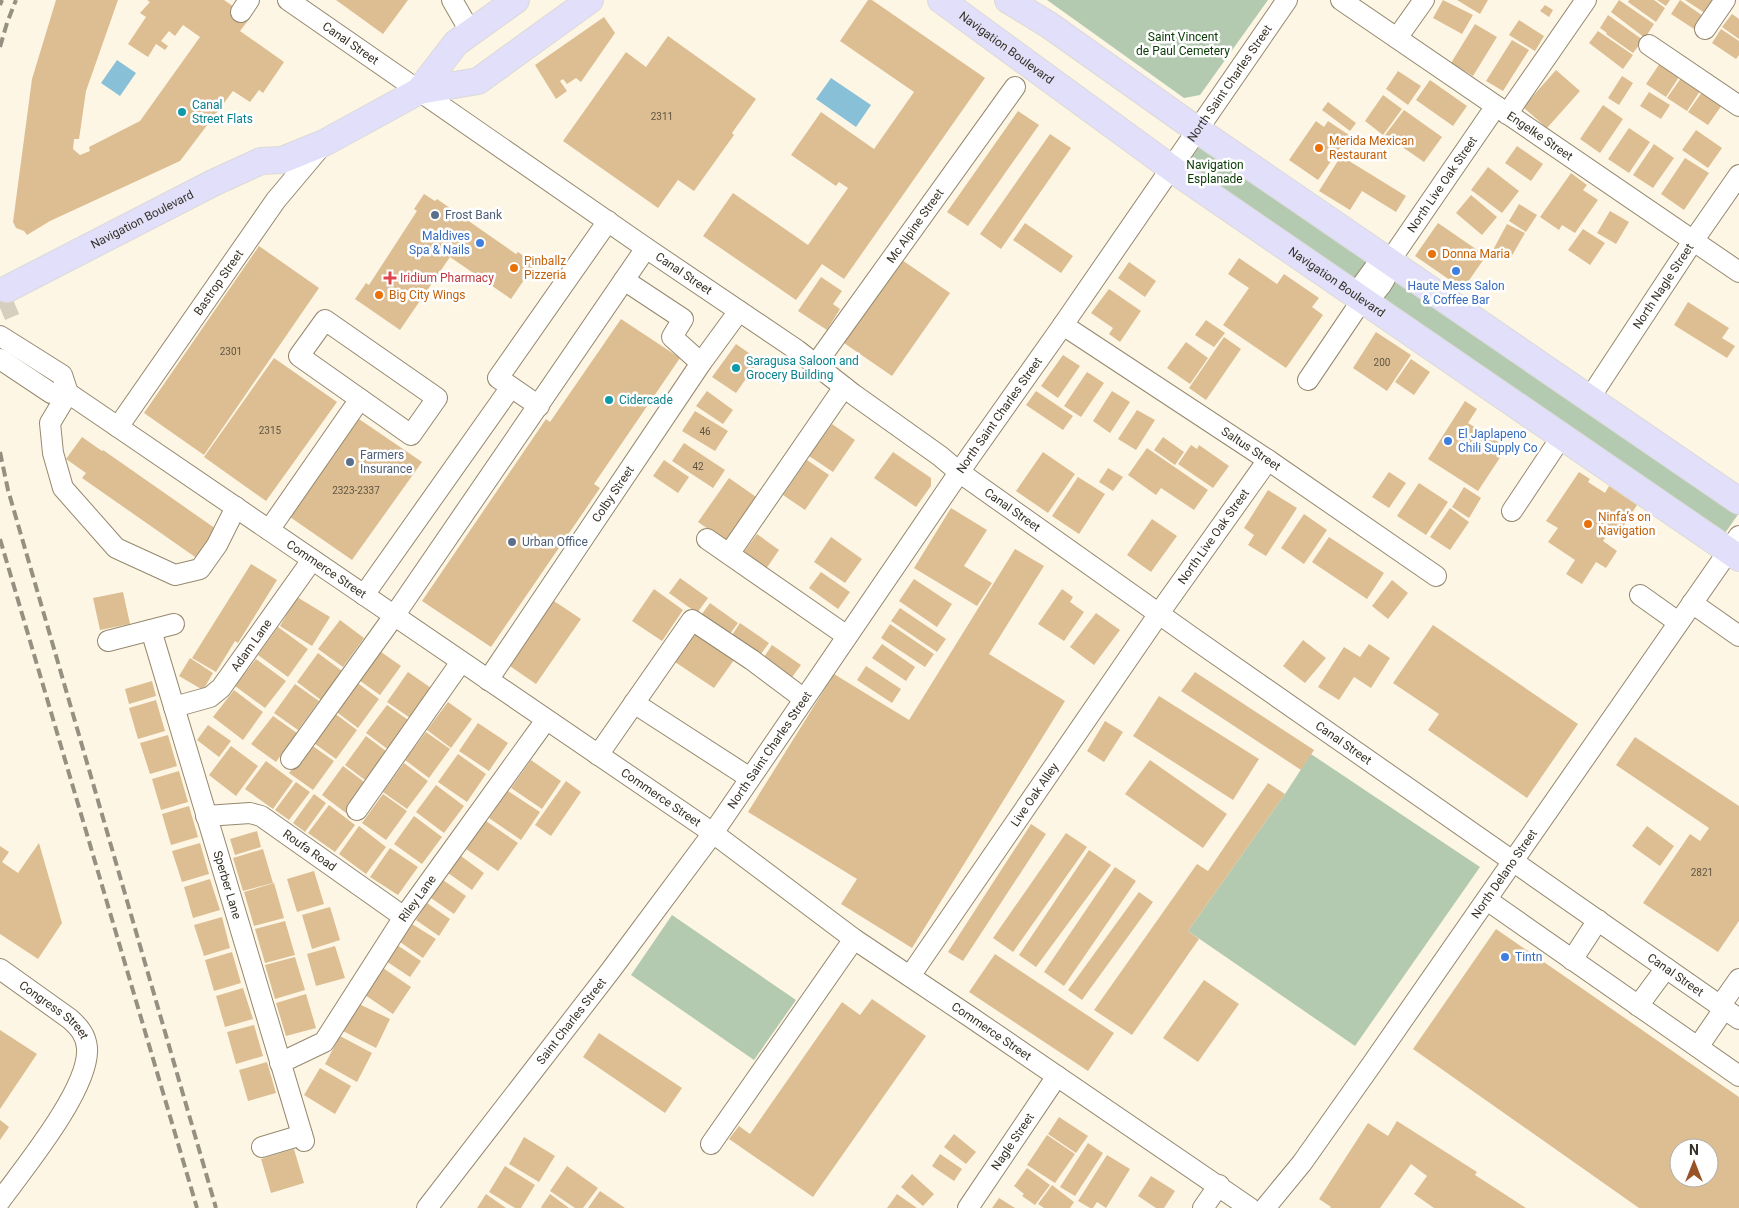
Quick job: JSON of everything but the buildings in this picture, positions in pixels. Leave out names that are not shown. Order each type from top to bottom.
[{"type":"main road","name":"Navigation Boulevard","points":[[419,91],[456,43],[516,0]]},
{"type":"main road","name":"Navigation Boulevard","points":[[10,295],[267,174],[282,160],[324,143],[419,91],[478,81],[590,0]]},
{"type":"main road","name":"Navigation Boulevard","points":[[941,0],[1170,168],[1562,436],[1736,548]]},
{"type":"main road","points":[[1008,0],[1049,25],[1389,262],[1739,501]]},
{"type":"street","name":"Canal Street","points":[[288,0],[816,364],[959,472],[1728,1012]]},
{"type":"street","points":[[452,0],[471,33]]},
{"type":"street","name":"North Saint Charles Street","points":[[713,833],[959,472],[1063,325],[1287,0]]},
{"type":"street","name":"Engelke Street","points":[[1341,0],[1739,272]]},
{"type":"street","points":[[1397,38],[1424,0]]},
{"type":"street","name":"North Live Oak Street","points":[[1308,380],[1362,300],[1360,288],[1378,263],[1389,262],[1501,110],[1586,0]]},
{"type":"street","points":[[1705,29],[1725,0]]},
{"type":"street","points":[[1649,45],[1739,106]]},
{"type":"street","name":"Mc Alpine Street","points":[[816,364],[1015,87]]},
{"type":"street","name":"Bastrop Street","points":[[118,427],[276,200],[324,143]]},
{"type":"street","name":"North Nagle Street","points":[[1590,399],[1693,241],[1739,175]]},
{"type":"street","points":[[364,595],[608,222]]},
{"type":"street","points":[[291,759],[394,616],[646,248]]},
{"type":"street","points":[[624,280],[683,319],[672,337],[701,364]]},
{"type":"street","name":"Colby Street","points":[[488,680],[738,310]]},
{"type":"street","points":[[324,320],[437,398],[411,435],[360,399],[299,356],[324,320]]},
{"type":"street","name":"Saltus Street","points":[[1063,325],[1268,460],[1436,576]]},
{"type":"street","name":"Commerce Street","points":[[0,336],[62,375],[68,393]]},
{"type":"street","name":"Commerce Street","points":[[0,359],[51,393],[68,393],[236,507],[713,833],[854,939],[1250,1208]]},
{"type":"street","points":[[505,382],[539,406]]},
{"type":"street","points":[[729,554],[830,410],[844,387]]},
{"type":"street","points":[[68,393],[50,423],[53,453],[63,488],[116,548],[175,576],[200,569],[217,546],[236,507]]},
{"type":"street","points":[[269,530],[360,399]]},
{"type":"street","points":[[1512,511],[1562,436]]},
{"type":"street","name":"North Live Oak Street","points":[[1159,614],[1268,460]]},
{"type":"street","points":[[707,539],[847,636]]},
{"type":"street","name":"North Delano Street","points":[[1265,1208],[1302,1163],[1487,900],[1678,622],[1736,548]]},
{"type":"street","name":"Adam Lane","points":[[174,707],[210,697],[221,688],[312,560]]},
{"type":"street","points":[[1640,595],[1678,622]]},
{"type":"street","points":[[1692,603],[1739,636]]},
{"type":"street","name":"Live Oak Alley","points":[[910,976],[1159,614]]},
{"type":"street","points":[[598,755],[692,620],[752,660],[804,699]]},
{"type":"street","points":[[108,641],[174,624]]},
{"type":"street","name":"Sperber Lane","points":[[151,630],[303,1138],[262,1147]]},
{"type":"street","points":[[357,810],[461,662]]},
{"type":"street","points":[[634,703],[750,778]]},
{"type":"street","name":"Riley Lane","points":[[280,1063],[324,1042],[404,917],[546,720]]},
{"type":"street","name":"Roufa Road","points":[[206,816],[250,814],[261,816],[404,917]]},
{"type":"street","name":"Saint Charles Street","points":[[427,1208],[589,1000],[713,833]]},
{"type":"street","points":[[1487,900],[1739,1076]]},
{"type":"street","points":[[1572,960],[1598,920]]},
{"type":"street","points":[[711,1144],[854,939]]},
{"type":"street","points":[[1638,1006],[1666,968]]},
{"type":"street","name":"Congress Street","points":[[0,969],[70,1019],[84,1036],[87,1048],[85,1063],[70,1102],[0,1201]]},
{"type":"street","points":[[1698,1047],[1728,1012],[1739,979]]},
{"type":"street","name":"Nagle Street","points":[[968,1208],[1057,1076]]},
{"type":"street","points":[[1203,1208],[1218,1185]]},
{"type":"green space","name":"Saint Vincent de Paul Cemetery","points":[[1047,0],[1268,0],[1200,95],[1184,98]]},
{"type":"green space","name":"Navigation Esplanade","points":[[1202,143],[1739,513],[1723,536],[1183,170]]},
{"type":"green space","points":[[1311,754],[1480,867],[1355,1046],[1188,931]]},
{"type":"green space","points":[[672,915],[796,1000],[754,1060],[631,975]]},
{"type":"water","points":[[117,60],[136,73],[120,96],[101,83]]},
{"type":"water","points":[[831,78],[871,105],[856,127],[816,99]]},
{"type":"tunnel","points":[[0,308],[14,302]]},
{"type":"railway","points":[[0,5],[2,0]]},
{"type":"railway","points":[[0,47],[16,0]]},
{"type":"railway","points":[[0,452],[8,490],[216,1208]]},
{"type":"railway","points":[[0,539],[197,1208]]},
{"type":"place","name":"Canal Street Flats","points":[[182,112]]},
{"type":"place","name":"Merida Mexican Restaurant","points":[[1319,148]]},
{"type":"place","name":"Frost Bank","points":[[435,215]]},
{"type":"place","name":"Maldives Spa & Nails","points":[[480,243]]},
{"type":"place","name":"Donna Maria","points":[[1432,254]]},
{"type":"place","name":"Pinballz Pizzeria","points":[[514,268]]},
{"type":"place","name":"Haute Mess Salon & Coffee Bar","points":[[1456,271]]},
{"type":"place","name":"Iridium Pharmacy","points":[[390,278]]},
{"type":"place","name":"Big City Wings","points":[[379,295]]},
{"type":"place","name":"Saragusa Saloon and Grocery Building","points":[[736,368]]},
{"type":"place","name":"Cidercade","points":[[609,400]]},
{"type":"place","name":"El Japlapeno Chili Supply Co","points":[[1448,441]]},
{"type":"place","name":"Farmers Insurance","points":[[350,462]]},
{"type":"place","name":"Ninfa’s on Navigation","points":[[1588,524]]},
{"type":"place","name":"Urban Office","points":[[512,542]]},
{"type":"place","name":"Tintn","points":[[1505,957]]}]
